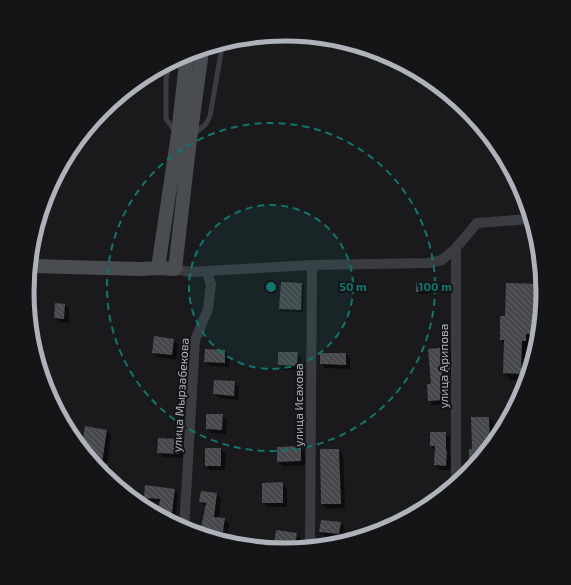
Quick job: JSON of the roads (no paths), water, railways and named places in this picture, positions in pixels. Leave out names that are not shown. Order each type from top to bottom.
[{"type":"main road","points":[[158,268],[201,55]]},
{"type":"main road","points":[[36,266],[176,269],[187,61]]},
{"type":"street","points":[[176,269],[190,272],[312,265],[428,264],[442,260],[456,248],[477,223],[526,219]]},
{"type":"street","name":"улица Арипова","points":[[456,248],[456,477]]},
{"type":"street","name":"улица Исахова","points":[[310,542],[312,265]]},
{"type":"street","name":"улица Мырзабекова","points":[[184,523],[195,340],[208,309],[211,284],[206,271]]},
{"type":"lane","points":[[167,71],[166,119],[184,137],[206,124],[210,116],[222,50]]}]
